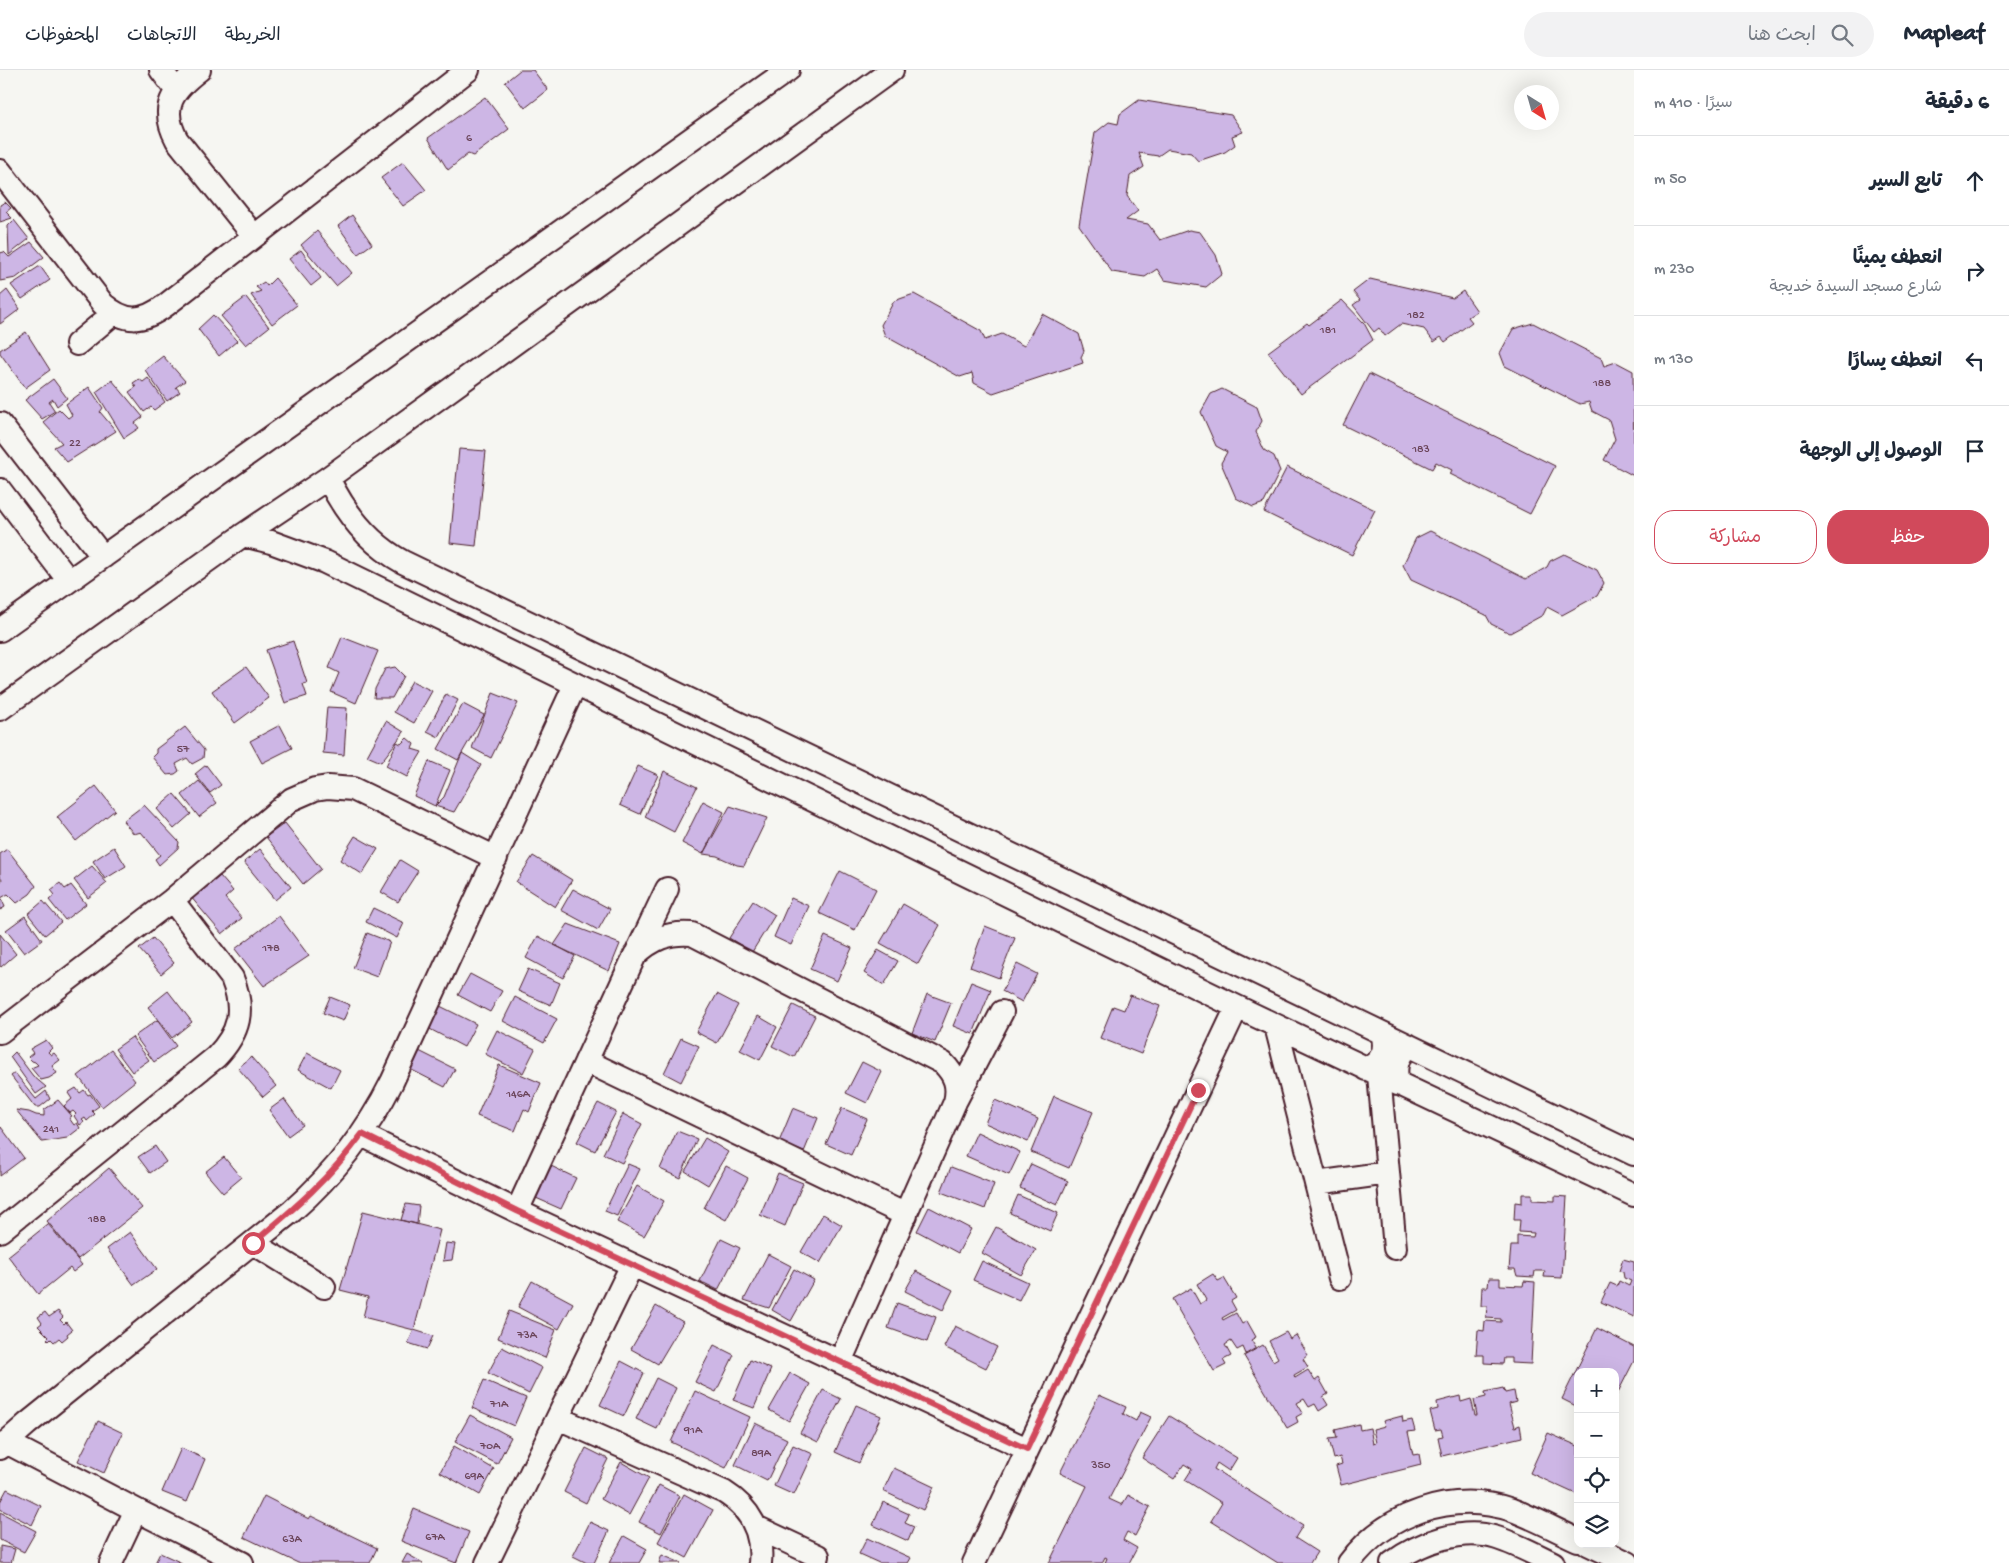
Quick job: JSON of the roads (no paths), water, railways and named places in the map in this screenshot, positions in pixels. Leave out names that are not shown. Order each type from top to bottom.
[{"type":"street","points":[[160,70],[176,90]]},
{"type":"street","points":[[199,70],[176,90],[170,102],[171,128],[177,140],[254,236]]},
{"type":"street","points":[[0,171],[103,304],[114,313],[127,318],[141,318],[155,313],[468,70]]},
{"type":"street","points":[[0,630],[788,70]]},
{"type":"street","points":[[0,709],[242,536],[328,478],[892,70]]},
{"type":"street","points":[[77,344],[114,313]]},
{"type":"street","points":[[0,424],[103,557]]},
{"type":"street","points":[[328,478],[355,523],[386,554],[1634,1154]]},
{"type":"street","points":[[0,490],[69,581]]},
{"type":"street","points":[[242,536],[271,542],[325,562],[1276,1026],[1634,1195]]},
{"type":"street","points":[[507,652],[522,620]]},
{"type":"street","points":[[242,1563],[3,1445],[310,1195],[339,1164],[362,1134],[392,1082],[575,685]]},
{"type":"street","points":[[0,1032],[172,900],[292,800],[309,791],[328,787],[353,789],[366,793],[496,858]]},
{"type":"street","points":[[517,1211],[667,889]]},
{"type":"street","points":[[0,1231],[216,1057],[226,1047],[234,1034],[240,1006],[238,991],[232,978],[172,900]]},
{"type":"street","points":[[635,955],[652,941],[662,936],[682,933],[692,934],[944,1063],[955,1078],[956,1102]]},
{"type":"street","points":[[974,1563],[1237,1007]]},
{"type":"street","points":[[840,1362],[956,1102],[1002,1012]]},
{"type":"street","points":[[1276,1026],[1340,1278]]},
{"type":"street","points":[[1382,1033],[1385,1049],[1378,1062],[1381,1076],[1395,1248]]},
{"type":"street","points":[[1381,1076],[1396,1067],[1398,1059],[1408,1046]]},
{"type":"street","points":[[586,1061],[906,1214]]},
{"type":"street","points":[[362,1134],[517,1211],[1027,1449]]},
{"type":"street","points":[[1316,1182],[1388,1172]]},
{"type":"street","points":[[253,1243],[324,1288]]},
{"type":"street","points":[[494,1561],[558,1418],[632,1265]]},
{"type":"street","points":[[558,1418],[724,1492],[743,1507],[756,1527],[760,1540],[760,1563]]},
{"type":"street","points":[[1349,1563],[1369,1542],[1408,1515],[1433,1506],[1459,1503],[1485,1504],[1511,1510],[1574,1538]]},
{"type":"street","points":[[110,1563],[136,1510]]},
{"type":"street","points":[[756,1527],[818,1556]]},
{"type":"street","points":[[1392,1563],[1429,1542],[1462,1535],[1496,1537],[1553,1563]]},
{"type":"street","points":[[1596,1548],[1626,1563]]}]
